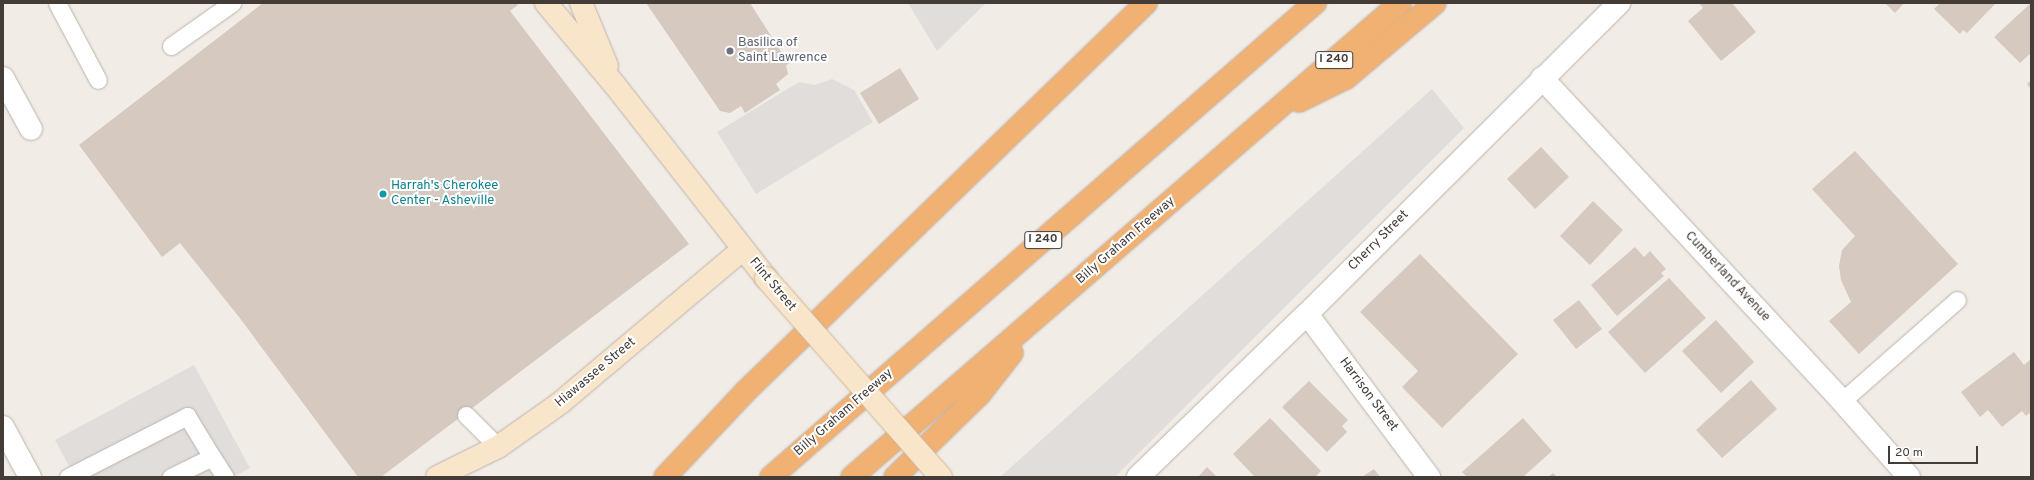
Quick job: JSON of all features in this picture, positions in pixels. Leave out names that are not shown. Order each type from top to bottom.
[{"type":"highway","points":[[665,477],[745,392],[1146,3]]},
{"type":"highway","name":"Billy Graham Freeway","points":[[770,477],[1316,3]]},
{"type":"highway","name":"Billy Graham Freeway","points":[[852,477],[1400,3]]},
{"type":"highway","points":[[1268,117],[1346,78],[1435,3]]},
{"type":"highway","points":[[895,477],[980,394],[1043,313]]},
{"type":"street","name":"Flint Street","points":[[546,3],[614,84],[742,250],[941,477]]},
{"type":"street","name":"Flint Street","points":[[581,3],[614,84]]},
{"type":"street","name":"Cherry Street","points":[[1138,477],[1307,314],[1542,78],[1619,3]]},
{"type":"street","points":[[3,78],[31,129]]},
{"type":"street","name":"Cumberland Avenue","points":[[1542,78],[1842,401],[1910,477]]},
{"type":"street","name":"Hiawassee Street","points":[[437,477],[498,447],[559,404],[742,250]]},
{"type":"street","name":"Harrison Street","points":[[1307,314],[1429,477]]},
{"type":"street","points":[[3,427],[30,477]]},
{"type":"lane","points":[[57,3],[98,80]]},
{"type":"lane","points":[[171,46],[232,3]]},
{"type":"lane","points":[[1842,401],[1957,300]]},
{"type":"lane","points":[[466,415],[498,447]]},
{"type":"lane","points":[[68,477],[89,472],[187,416],[225,477]]},
{"type":"lane","points":[[171,477],[212,457]]},
{"type":"shaded area","points":[[908,3],[986,3],[937,51]]},
{"type":"shaded area","points":[[832,79],[854,90],[873,122],[756,194],[717,132],[799,82],[815,85]]},
{"type":"shaded area","points":[[1432,89],[1464,128],[1115,477],[1000,477]]},
{"type":"shaded area","points":[[194,365],[250,468],[233,477],[75,477],[55,440]]},
{"type":"building","name":"Harrah's Cherokee Center - Asheville","points":[[263,3],[516,3],[518,5],[510,11],[689,244],[381,477],[358,477],[239,317],[180,243],[162,257],[79,145]]},
{"type":"building","name":"Basilica of Saint Lawrence","points":[[646,3],[750,3],[789,64],[786,65],[788,74],[776,84],[780,90],[745,113],[741,106],[730,113],[720,111]]},
{"type":"building","points":[[1699,3],[1732,3],[1756,32],[1721,61],[1688,21],[1703,8]]},
{"type":"building","points":[[1885,3],[1904,3],[1895,13]]},
{"type":"building","points":[[1940,3],[1996,3],[1967,33],[1963,30],[1960,34],[1934,9]]},
{"type":"building","points":[[2031,3],[2031,53],[2020,63],[1994,37]]},
{"type":"building","points":[[900,68],[919,99],[879,124],[860,93]]},
{"type":"building","points":[[2031,80],[2031,89],[2027,84]]},
{"type":"building","points":[[1541,147],[1569,177],[1535,209],[1507,179]]},
{"type":"building","points":[[1855,151],[1958,264],[1859,354],[1829,321],[1851,302],[1841,280],[1839,266],[1842,250],[1855,236],[1812,189]]},
{"type":"building","points":[[1593,201],[1623,230],[1590,265],[1560,236]]},
{"type":"building","points":[[1635,247],[1644,257],[1650,251],[1666,269],[1661,273],[1664,276],[1617,316],[1591,285]]},
{"type":"building","points":[[1420,254],[1518,354],[1442,428],[1402,387],[1418,371],[1360,312]]},
{"type":"building","points":[[1669,278],[1706,318],[1645,373],[1608,332]]},
{"type":"building","points":[[1579,300],[1602,329],[1576,349],[1553,320]]},
{"type":"building","points":[[1716,320],[1754,362],[1721,393],[1682,351]]},
{"type":"building","points":[[2014,352],[2024,365],[2031,359],[2031,412],[2026,416],[2022,411],[2002,427],[1988,410],[1980,417],[1961,392]]},
{"type":"building","points":[[1751,380],[1777,409],[1722,458],[1696,430]]},
{"type":"building","points":[[1309,381],[1348,420],[1342,426],[1347,432],[1327,452],[1282,407]]},
{"type":"building","points":[[1270,418],[1321,471],[1315,477],[1255,477],[1233,454]]},
{"type":"building","points":[[1523,418],[1552,451],[1523,477],[1467,477],[1462,472]]},
{"type":"building","points":[[1207,467],[1217,477],[1198,477]]},
{"type":"building","points":[[1374,469],[1380,477],[1362,477]]},
{"type":"building","points":[[1553,473],[1557,477],[1548,477]]},
{"type":"place","name":"Basilica of Saint Lawrence","points":[[730,51]]},
{"type":"place","name":"Harrah's Cherokee Center - Asheville","points":[[383,194]]}]
